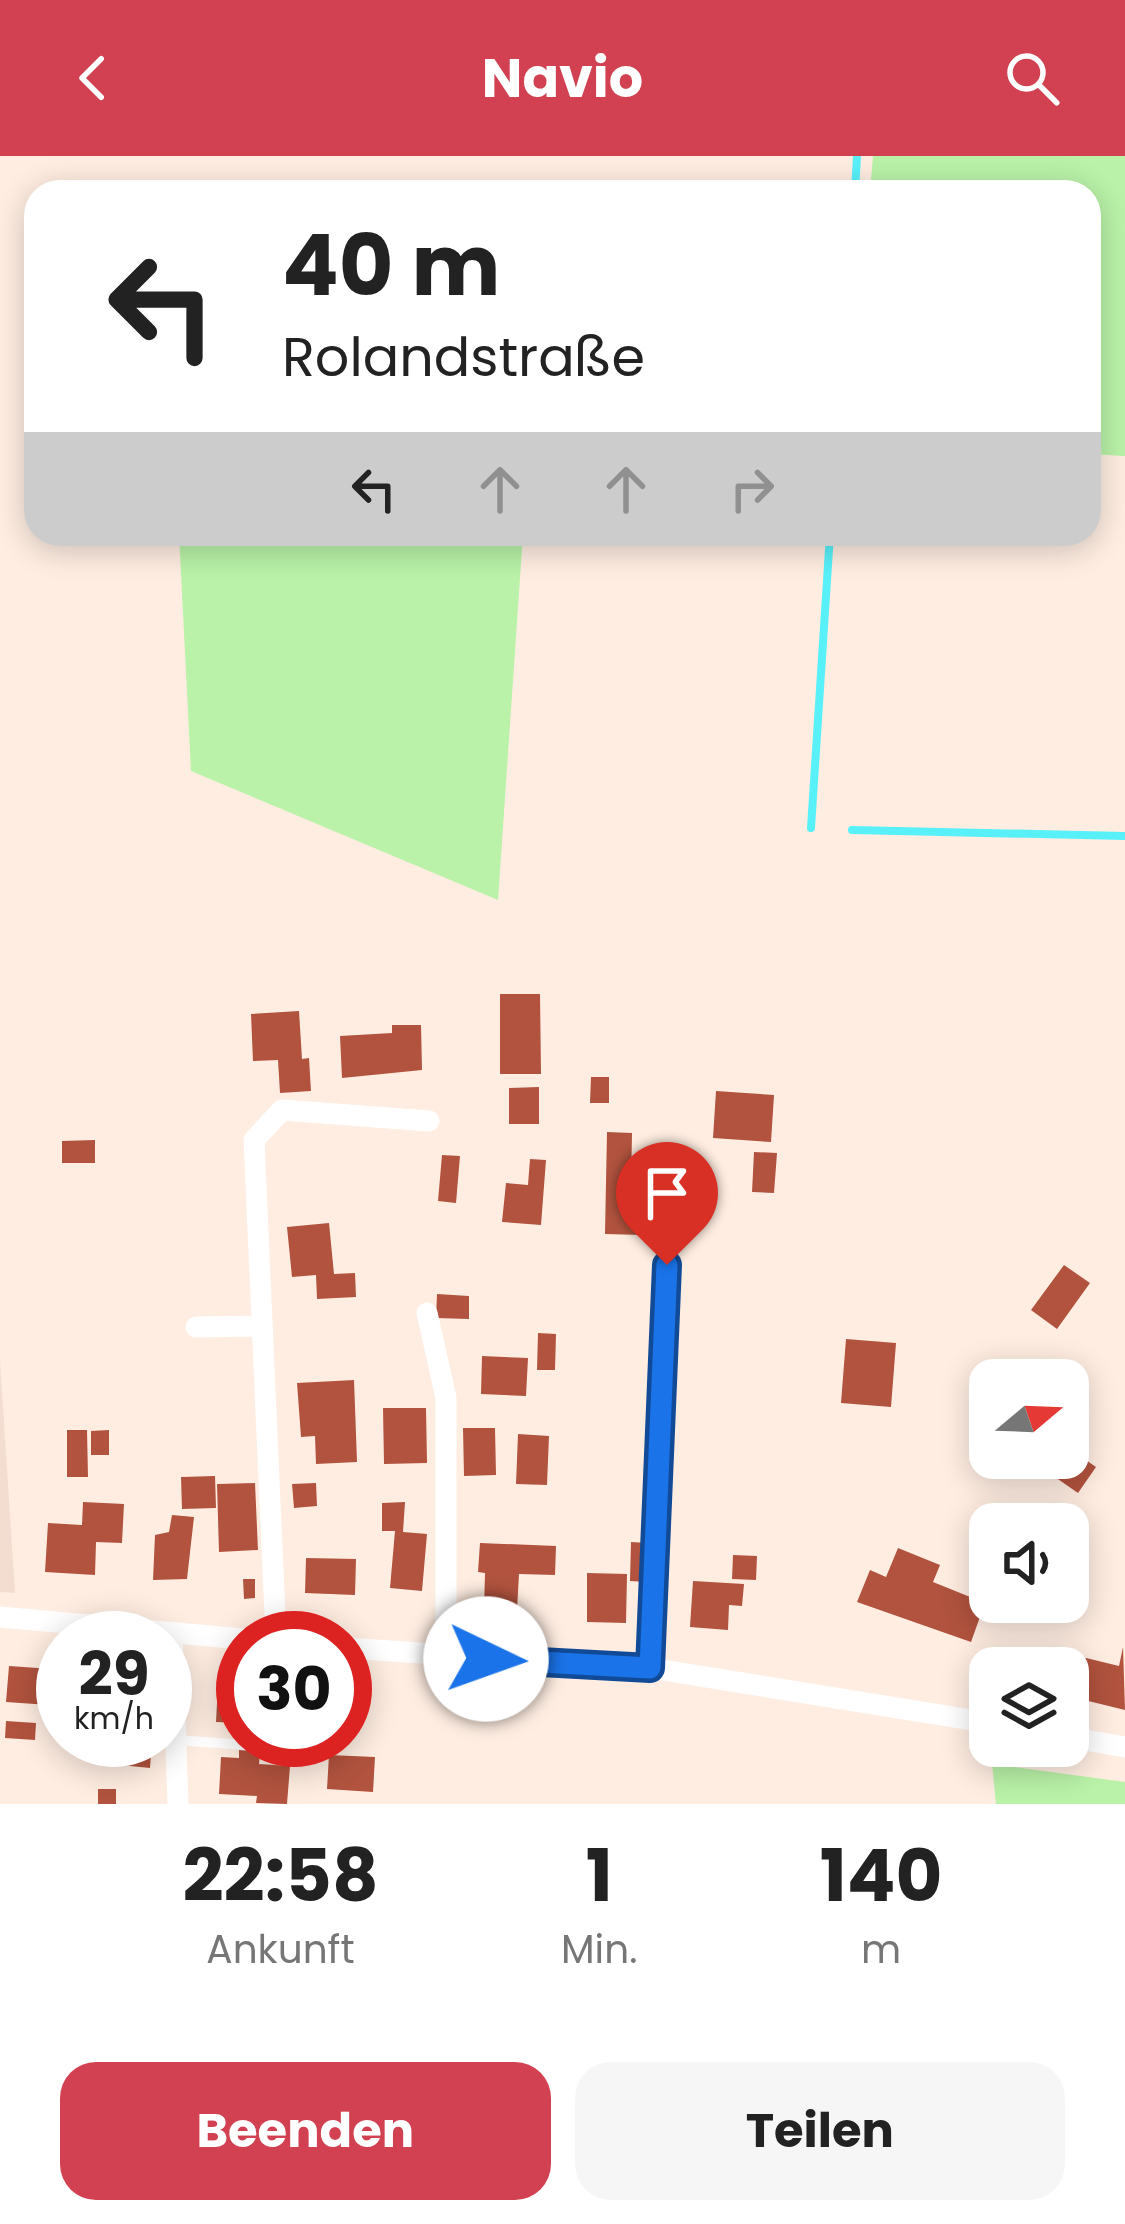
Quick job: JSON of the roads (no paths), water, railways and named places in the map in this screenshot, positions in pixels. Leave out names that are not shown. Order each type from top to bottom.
[{"type":"street","points":[[275,1611],[254,1140],[282,1110],[429,1121]]},
{"type":"street","points":[[650,1668],[667,1265]]},
{"type":"street","points":[[428,1313],[446,1398],[446,1657]]},
{"type":"street","points":[[196,1327],[262,1326]]},
{"type":"street","points":[[0,1617],[36,1620]]},
{"type":"street","points":[[372,1650],[650,1668],[969,1721]]},
{"type":"street","points":[[1089,1741],[1125,1747]]},
{"type":"street","points":[[177,1767],[178,1804]]},
{"type":"waterway","points":[[856,180],[857,156]]},
{"type":"waterway","points":[[811,828],[829,546]]},
{"type":"waterway","points":[[852,830],[1125,836]]}]
